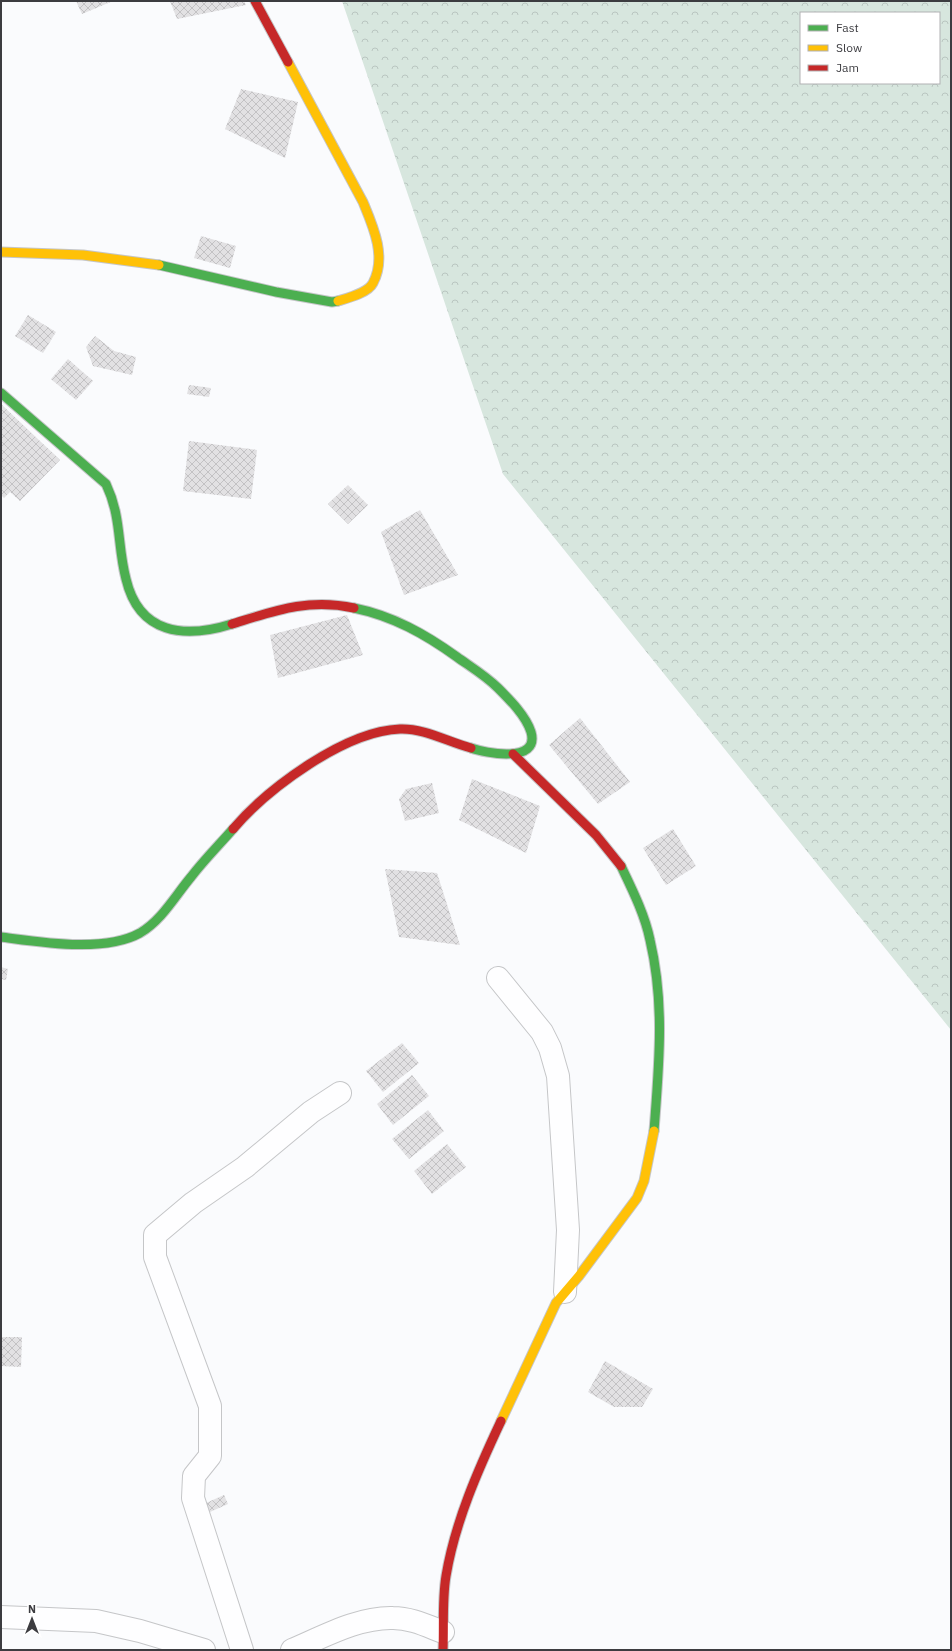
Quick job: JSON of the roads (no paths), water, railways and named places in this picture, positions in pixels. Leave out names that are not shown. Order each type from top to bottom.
[{"type":"street","points":[[1,252],[84,255],[157,265],[276,292],[332,302],[354,296],[373,284],[378,267],[378,247],[373,225],[363,202],[255,1]]},
{"type":"street","points":[[1,393],[106,484],[111,492],[118,516],[127,588],[133,604],[141,614],[156,624],[170,631],[190,633],[217,628],[282,608],[302,604],[322,603],[389,617],[422,633],[465,662],[503,692],[520,713],[532,734],[531,744],[513,754],[488,753],[418,731],[404,729],[369,735],[313,760],[250,809],[188,880],[162,915],[144,930],[125,939],[92,942],[34,941],[1,937]]},
{"type":"street","points":[[443,1641],[446,1578],[455,1534],[491,1442],[556,1303],[579,1276],[637,1198],[644,1182],[654,1132],[662,1032],[656,969],[650,938],[632,889],[619,864],[596,835],[513,754]]},
{"type":"street","points":[[498,978],[542,1032],[550,1048],[558,1076],[568,1230],[565,1292]]},
{"type":"street","points":[[242,1650],[193,1498],[194,1476],[210,1456],[210,1406],[155,1257],[155,1234],[193,1203],[245,1167],[311,1112],[340,1093]]},
{"type":"street","points":[[1,1617],[96,1621],[140,1631],[204,1650]]},
{"type":"street","points":[[292,1650],[351,1625],[377,1619],[394,1618],[411,1620],[443,1641]]}]
